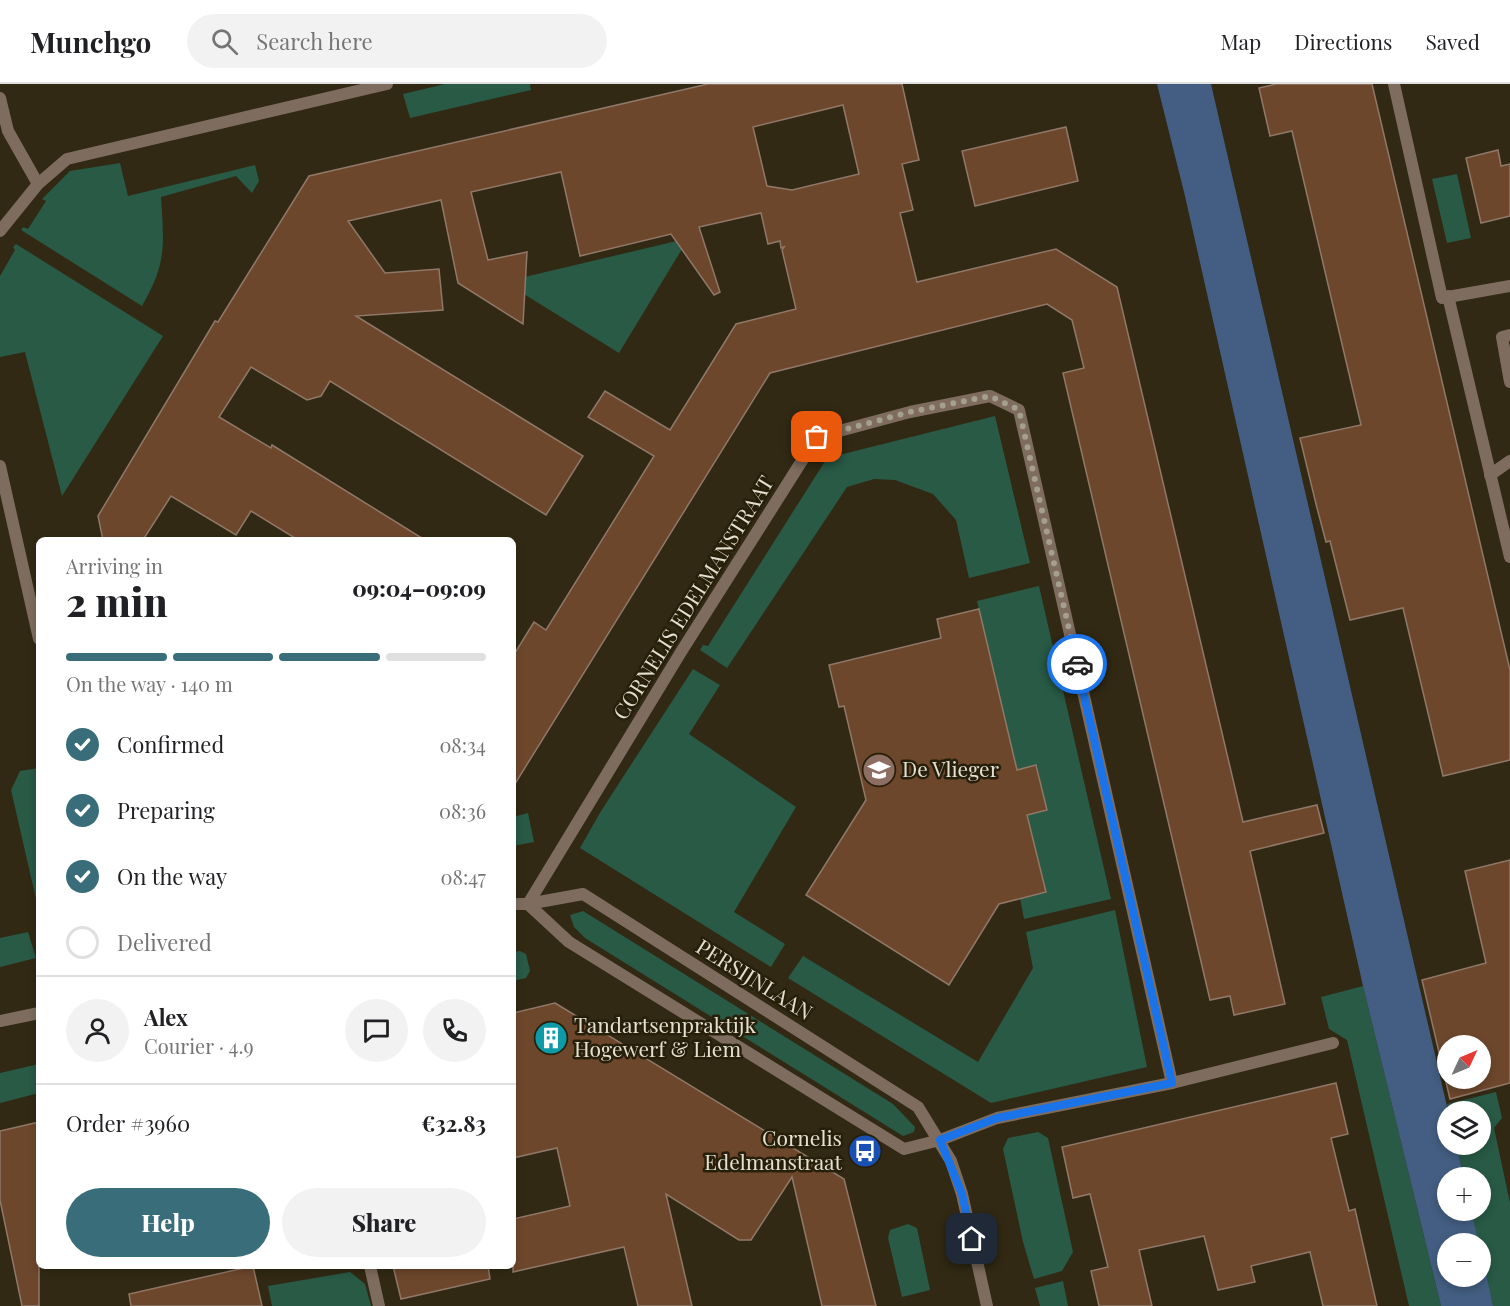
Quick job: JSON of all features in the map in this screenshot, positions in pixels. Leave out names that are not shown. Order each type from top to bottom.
[{"type":"street","points":[[0,231],[39,184],[67,159],[387,84]]},
{"type":"street","points":[[1394,84],[1510,557]]},
{"type":"street","points":[[0,98],[8,131],[39,184]]},
{"type":"street","points":[[1445,297],[1510,286]]},
{"type":"street","points":[[1510,335],[1502,337],[1510,382]]},
{"type":"street","name":"CORNELIS EDELMANSTRAAT","points":[[528,904],[681,652],[817,437],[910,412],[990,396],[1019,410],[1172,1083]]},
{"type":"street","points":[[1490,475],[1510,461]]},
{"type":"street","points":[[0,466],[36,626]]},
{"type":"street","name":"PERSIJNLAAN","points":[[516,904],[583,894],[918,1107],[940,1140],[962,1194],[987,1306]]},
{"type":"street","points":[[528,904],[568,942],[904,1149],[940,1140],[997,1118],[1172,1083],[1333,1043]]},
{"type":"street","points":[[0,1022],[36,1014]]},
{"type":"street","points":[[371,1269],[379,1306]]},
{"type":"green space","points":[[445,84],[530,84],[531,90],[410,118],[403,94]]},
{"type":"green space","points":[[120,163],[128,196],[255,165],[259,181],[252,193],[236,176],[161,197],[163,241],[160,265],[142,306],[21,230],[23,227],[28,229],[46,201],[42,199],[70,171]]},
{"type":"green space","points":[[1457,174],[1471,238],[1447,243],[1432,179]]},
{"type":"green space","points":[[681,240],[685,244],[619,353],[519,291],[516,279]]},
{"type":"green space","points":[[16,244],[163,336],[62,496],[25,352],[0,357],[0,276]]},
{"type":"green space","points":[[995,416],[1030,563],[969,578],[956,520],[933,494],[895,480],[874,479],[847,487],[727,668],[700,650],[703,645],[708,646],[827,458]]},
{"type":"green space","points":[[1039,586],[1111,899],[1024,919],[1020,898],[1045,892],[1027,813],[1046,807],[1037,765],[1016,770],[977,601]]},
{"type":"green space","points":[[693,669],[720,685],[689,734],[796,807],[734,912],[785,944],[771,967],[580,848],[601,811]]},
{"type":"green space","points":[[36,768],[36,899],[11,790],[20,771]]},
{"type":"green space","points":[[528,813],[534,842],[516,845],[516,816]]},
{"type":"green space","points":[[1115,910],[1147,1067],[991,1103],[788,978],[803,956],[978,1062],[1033,968],[1026,932]]},
{"type":"green space","points":[[583,911],[893,1104],[915,1127],[914,1132],[903,1136],[585,938],[574,927],[570,915]]},
{"type":"green space","points":[[28,932],[36,958],[0,967],[0,938]]},
{"type":"green space","points":[[516,952],[526,954],[530,971],[526,978],[516,980]]},
{"type":"green space","points":[[1363,986],[1441,1306],[1409,1306],[1347,1040],[1329,1029],[1321,997]]},
{"type":"green space","points":[[36,1065],[36,1094],[0,1103],[0,1073]]},
{"type":"green space","points":[[1496,1092],[1502,1118],[1494,1128],[1510,1203],[1510,1306],[1493,1306],[1489,1287],[1491,1287],[1491,1233],[1476,1233],[1473,1221],[1491,1221],[1491,1167],[1462,1167],[1458,1155],[1491,1155],[1491,1101],[1459,1101]]},
{"type":"green space","points":[[1038,1132],[1048,1138],[1073,1252],[1062,1271],[1034,1279],[1023,1242],[1003,1149],[1008,1138]]},
{"type":"green space","points":[[908,1224],[917,1228],[930,1290],[902,1297],[888,1238],[890,1230]]},
{"type":"green space","points":[[350,1272],[365,1284],[371,1306],[272,1306],[268,1286]]},
{"type":"green space","points":[[1063,1281],[1068,1306],[1040,1306],[1035,1288]]},
{"type":"water","points":[[1157,84],[1211,84],[1437,1063],[1437,1089],[1443,1089],[1446,1101],[1437,1101],[1437,1155],[1458,1155],[1462,1167],[1437,1167],[1437,1221],[1474,1221],[1476,1233],[1437,1233],[1437,1287],[1489,1287],[1493,1306],[1441,1306],[1363,986],[1185,196]]},
{"type":"building","points":[[708,84],[902,84],[919,160],[902,164],[913,210],[900,213],[917,282],[1056,249],[1117,287],[1243,822],[1317,805],[1324,833],[1250,851],[1285,1004],[1234,1015],[1230,996],[1210,1000],[1063,373],[1084,368],[1072,320],[1047,304],[770,373],[516,782],[516,651],[534,622],[546,630],[654,456],[588,417],[605,391],[670,430],[736,324],[796,309],[782,250],[784,247],[781,248],[780,241],[768,244],[761,213],[699,227],[720,292],[714,295],[671,234],[580,256],[561,172],[471,192],[488,260],[527,252],[523,324],[458,283],[441,200],[348,221],[385,273],[439,269],[443,310],[356,316],[583,456],[546,515],[330,381],[321,396],[307,400],[251,367],[219,417],[271,448],[272,445],[420,537],[293,537],[251,511],[236,535],[171,496],[145,537],[102,537],[98,516],[215,321],[218,322],[309,176]],"holes":[[[843,105],[859,174],[792,190],[767,186],[753,127]]]},
{"type":"building","points":[[1276,84],[1372,84],[1510,670],[1510,760],[1443,776],[1403,608],[1350,620],[1330,541],[1326,542],[1300,438],[1361,425],[1292,131],[1270,136],[1259,88]]},
{"type":"building","points":[[1066,127],[1078,181],[975,206],[962,151]]},
{"type":"building","points":[[1498,150],[1501,166],[1510,164],[1510,216],[1481,223],[1466,158]]},
{"type":"building","points":[[979,609],[1017,770],[1036,765],[1047,810],[1027,815],[1046,892],[999,904],[949,985],[806,895],[866,800],[844,706],[839,707],[829,665],[941,638],[937,619]]},
{"type":"building","points":[[1510,860],[1510,1083],[1491,1088],[1491,1035],[1437,1035],[1437,1044],[1422,980],[1486,963],[1465,871]]},
{"type":"building","points":[[555,1003],[844,1179],[876,1306],[822,1306],[792,1177],[751,1240],[739,1240],[666,1194],[692,1306],[638,1306],[624,1247],[513,1272],[513,1269],[516,1269],[516,1218],[570,1206],[557,1148],[516,1157],[516,1012]]},
{"type":"building","points":[[1336,1083],[1348,1134],[1331,1138],[1349,1211],[1355,1209],[1377,1306],[1323,1306],[1310,1252],[1251,1266],[1255,1282],[1218,1290],[1204,1236],[1139,1250],[1152,1306],[1099,1306],[1091,1271],[1108,1267],[1090,1194],[1073,1198],[1062,1147]]},
{"type":"building","points":[[1448,1089],[1488,1089],[1450,1099]]},
{"type":"building","points":[[36,1123],[36,1269],[39,1269],[39,1306],[22,1306],[0,1200],[0,1131]]},
{"type":"building","points":[[240,1269],[254,1269],[262,1306],[131,1306],[129,1294]]},
{"type":"building","points":[[394,1269],[488,1269],[490,1279],[401,1299]]},
{"type":"way so far","points":[[817,437],[910,412],[990,396],[1019,410],[1077,664]]},
{"type":"place","name":"De Vlieger","points":[[879,770]]},
{"type":"place","name":"Tandartsenpraktijk Hogewerf & Liem","points":[[551,1038]]},
{"type":"place","name":"Cornelis Edelmanstraat","points":[[865,1151]]},
{"type":"route","points":[[972,1239],[962,1194],[951,1161],[940,1140],[997,1118],[1172,1083],[1077,664]]}]
